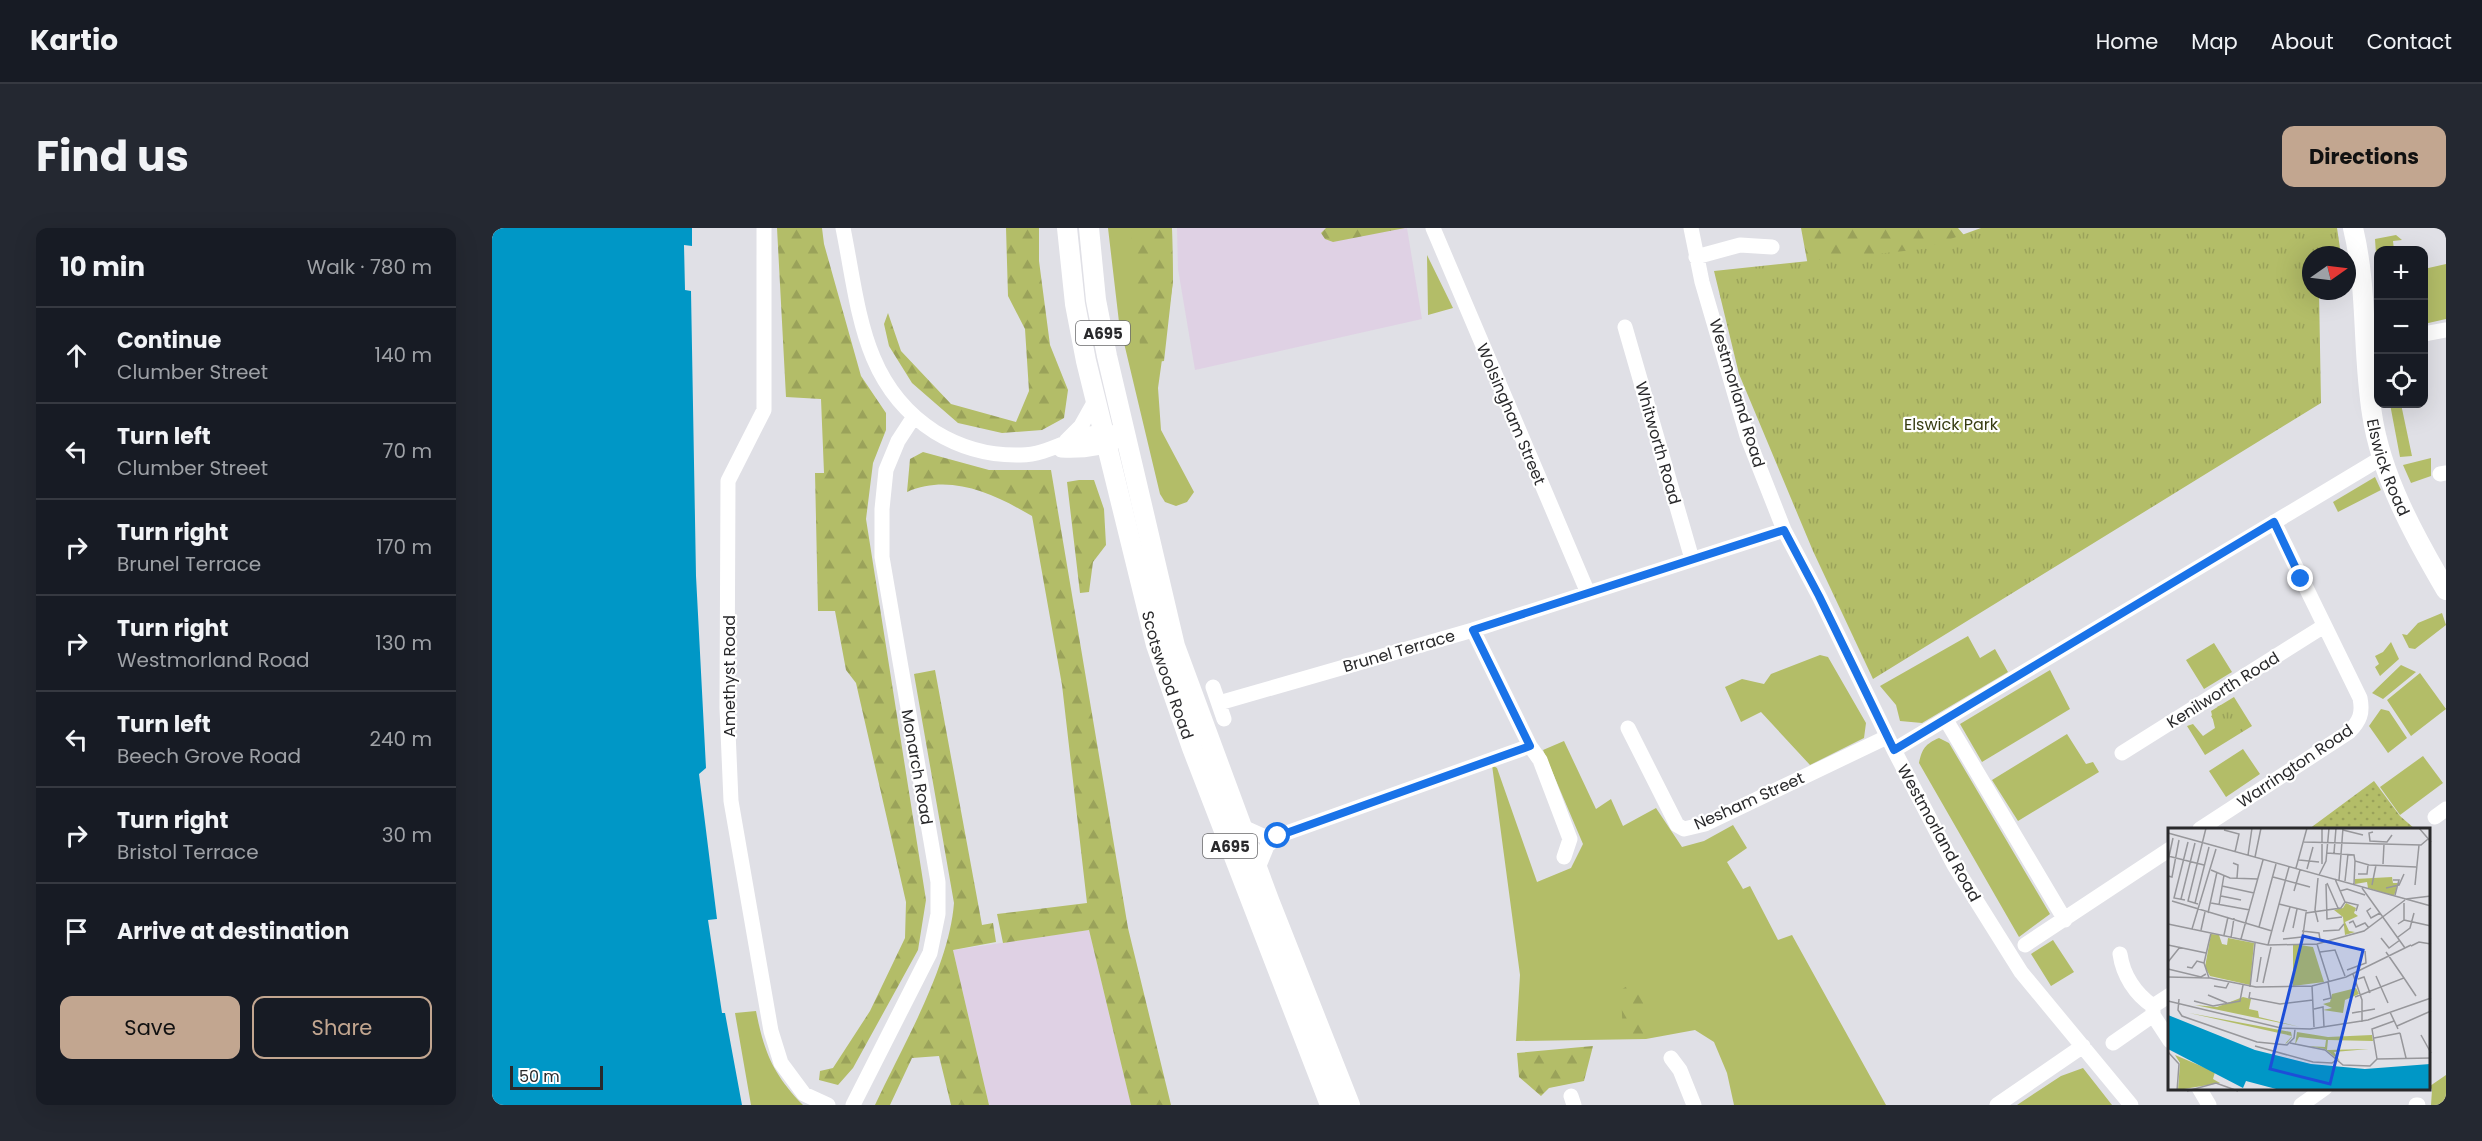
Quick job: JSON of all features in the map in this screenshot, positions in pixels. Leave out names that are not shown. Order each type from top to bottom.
[{"type":"main road","name":"Scotswood Road","points":[[1067,228],[1075,304],[1095,401],[1166,679],[1330,1105]]},
{"type":"main road","name":"Scotswood Road","points":[[1089,228],[1096,300],[1175,646],[1241,826],[1350,1105]]},
{"type":"main road","name":"Elswick Road","points":[[2357,229],[2372,416],[2383,457],[2408,519],[2446,590]]},
{"type":"street","name":"Amethyst Road","points":[[764,228],[764,410],[728,481],[728,708],[732,801],[771,1031],[781,1063],[804,1094],[828,1105]]},
{"type":"street","points":[[843,228],[873,359],[884,385],[914,418],[966,448],[997,455],[1024,455],[1127,435]]},
{"type":"street","name":"Westmorland Road","points":[[1691,228],[1696,256],[1747,436],[1784,530],[1819,596],[1890,744],[1954,865],[2021,972],[2131,1105]]},
{"type":"street","name":"Wolsingham Street","points":[[1434,231],[1588,593]]},
{"type":"street","points":[[1696,256],[1740,245],[1772,247]]},
{"type":"street","name":"Whitworth Road","points":[[1625,327],[1692,559]]},
{"type":"street","points":[[2428,333],[2446,330]]},
{"type":"street","points":[[1055,448],[1081,426],[1095,401]]},
{"type":"street","name":"Monarch Road","points":[[853,1105],[930,953],[938,914],[938,882],[888,604],[882,547],[882,509],[886,470],[898,441],[914,418]]},
{"type":"street","points":[[1890,744],[1946,720],[2383,457]]},
{"type":"street","points":[[2274,522],[2324,626]]},
{"type":"street","name":"Brunel Terrace","points":[[1219,703],[1473,630],[1784,530]]},
{"type":"street","name":"Warrington Road","points":[[2202,828],[2349,732],[2359,721],[2362,710],[2360,698],[2324,626]]},
{"type":"street","name":"Kenilworth Road","points":[[2122,753],[2324,626]]},
{"type":"street","points":[[1473,630],[1530,746],[1540,760],[1570,839],[1564,857]]},
{"type":"street","points":[[1213,687],[1224,718]]},
{"type":"street","points":[[1946,720],[2065,920]]},
{"type":"street","name":"Nesham Street","points":[[1628,728],[1677,825],[1684,829],[1705,824],[1890,744]]},
{"type":"street","points":[[1241,826],[1263,836],[1278,836],[1530,746]]},
{"type":"street","points":[[1258,868],[1267,846],[1278,836]]},
{"type":"street","points":[[2025,945],[2168,850]]},
{"type":"street","points":[[2120,954],[2122,969],[2142,999],[2153,1010],[2168,1037]]},
{"type":"street","points":[[2113,1043],[2168,997]]},
{"type":"street","points":[[1996,1105],[2083,1046]]},
{"type":"street","points":[[1671,1058],[1680,1070],[1694,1105]]},
{"type":"street","points":[[2200,1090],[2209,1105]]},
{"type":"street","points":[[2301,1105],[2324,1090]]},
{"type":"shaded area","points":[[1177,228],[1407,228],[1422,319],[1195,370],[1178,269]]},
{"type":"shaded area","points":[[1089,930],[1131,1105],[989,1105],[953,950]]},
{"type":"green space","points":[[777,228],[822,228],[824,244],[861,376],[886,413],[886,430],[873,463],[866,519],[926,900],[918,950],[853,1068],[838,1085],[819,1080],[820,1071],[833,1068],[870,1011],[905,938],[906,902],[856,683],[846,670],[835,611],[818,611],[815,473],[824,473],[821,399],[786,397]]},
{"type":"green space","points":[[1006,228],[1039,228],[1039,261],[1050,345],[1068,390],[1064,418],[1042,430],[1002,433],[958,423],[912,383],[889,346],[884,324],[888,313],[901,351],[951,404],[1016,422],[1029,391],[1025,329],[1008,296]]},
{"type":"green space","points":[[1108,228],[1172,228],[1173,281],[1158,388],[1161,430],[1194,492],[1187,502],[1176,506],[1165,502],[1160,494],[1119,322]]},
{"type":"green space","points":[[1131,228],[1172,228],[1173,281],[1164,361],[1149,363],[1140,346]]},
{"type":"green space","points":[[1326,228],[1405,228],[1333,242],[1325,239],[1321,233]]},
{"type":"green space","points":[[1801,228],[1958,228],[1975,248],[1809,271]]},
{"type":"green space","name":"Elswick Park","points":[[1981,228],[2337,228],[2340,246],[2302,246],[2302,300],[2319,300],[2321,403],[1873,679],[1813,551],[1739,374],[1714,271],[1923,249]]},
{"type":"green space","points":[[2396,235],[2402,240],[2393,241],[2394,246],[2375,246],[2375,239]]},
{"type":"green space","points":[[1427,255],[1453,308],[1428,315]]},
{"type":"green space","points":[[2446,264],[2446,319],[2428,323],[2428,300],[2428,268]]},
{"type":"green space","points":[[2391,408],[2402,408],[2412,456],[2400,457]]},
{"type":"green space","points":[[923,452],[989,470],[1051,470],[1128,928],[1171,1105],[1131,1105],[1089,930],[1003,943],[997,914],[1087,903],[1062,685],[1032,516],[1003,500],[956,485],[923,487],[907,492],[910,459]]},
{"type":"green space","points":[[2431,458],[2431,476],[2411,483],[2403,465]]},
{"type":"green space","points":[[2375,477],[2381,490],[2338,512],[2333,502]]},
{"type":"green space","points":[[1094,480],[1104,509],[1106,545],[1093,562],[1089,592],[1080,593],[1067,482]]},
{"type":"green space","points":[[2442,613],[2446,625],[2415,649],[2409,648],[2402,634],[2407,635],[2418,623]]},
{"type":"green space","points":[[1968,636],[1980,658],[1995,649],[2008,672],[1922,723],[1900,721],[1896,705],[1880,686]]},
{"type":"green space","points":[[2391,642],[2399,659],[2380,676],[2375,667],[2379,664],[2375,656],[2383,652]]},
{"type":"green space","points":[[2214,643],[2232,672],[2204,689],[2186,660]]},
{"type":"green space","points":[[1820,655],[1828,657],[1866,723],[1864,738],[1810,765],[1761,712],[1741,722],[1725,687],[1742,679],[1764,684],[1771,674]]},
{"type":"green space","points":[[2401,665],[2416,672],[2383,699],[2372,693]]},
{"type":"green space","points":[[935,670],[982,925],[993,923],[996,942],[953,950],[989,1105],[951,1105],[939,1056],[912,1058],[890,1105],[875,1105],[934,980],[950,928],[954,903],[914,674]]},
{"type":"green space","points":[[2050,670],[2070,709],[1982,762],[1960,724]]},
{"type":"green space","points":[[2420,673],[2446,709],[2411,736],[2387,700]]},
{"type":"green space","points":[[2234,697],[2252,726],[2205,755],[2187,726],[2193,724],[2203,736],[2215,728],[2211,711]]},
{"type":"green space","points":[[2221,705],[2223,709],[2230,705],[2244,730],[2242,732],[2239,729],[2225,738],[2211,716],[2219,711],[2217,707]]},
{"type":"green space","points":[[2381,709],[2389,711],[2407,738],[2388,753],[2369,726]]},
{"type":"green space","points":[[2067,734],[2086,764],[2093,762],[2099,772],[2018,821],[1992,780]]},
{"type":"green space","points":[[1939,738],[1949,743],[2050,914],[2019,937],[1919,763],[1925,748],[1930,742]]},
{"type":"green space","points":[[1564,741],[1596,809],[1611,799],[1623,826],[1656,808],[1682,847],[1704,841],[1733,825],[1747,848],[1727,862],[1743,889],[1750,886],[1778,940],[1792,935],[1886,1105],[1734,1105],[1727,1073],[1714,1042],[1695,1030],[1646,1039],[1516,1041],[1520,975],[1492,765],[1497,768],[1537,882],[1571,868],[1583,844],[1543,750]]},
{"type":"green space","points":[[2243,749],[2260,774],[2226,797],[2209,771]]},
{"type":"green space","points":[[2423,756],[2443,783],[2400,815],[2380,787]]},
{"type":"green space","points":[[2374,781],[2400,816],[2414,828],[2310,828]]},
{"type":"green space","points":[[2053,940],[2074,972],[2051,986],[2031,954]]},
{"type":"green space","points":[[1645,974],[1646,1034],[1623,1038],[1621,990]]},
{"type":"green space","points":[[756,1011],[762,1039],[771,1062],[784,1083],[803,1105],[751,1105],[735,1013]]},
{"type":"green space","points":[[1593,1046],[1584,1081],[1549,1088],[1541,1096],[1519,1077],[1517,1053]]},
{"type":"green space","points":[[2083,1068],[2112,1105],[2017,1105],[2061,1076]]},
{"type":"green space","points":[[2446,1075],[2446,1105],[2431,1105],[2431,1085]]},
{"type":"water","points":[[492,228],[692,228],[692,246],[684,245],[685,290],[691,291],[696,576],[706,768],[699,774],[717,919],[708,920],[722,1013],[725,1013],[742,1105],[492,1105]]},
{"type":"route","points":[[1278,836],[1530,746],[1473,630],[1784,530],[1894,750],[2154,597],[2274,522],[2301,579]]}]
